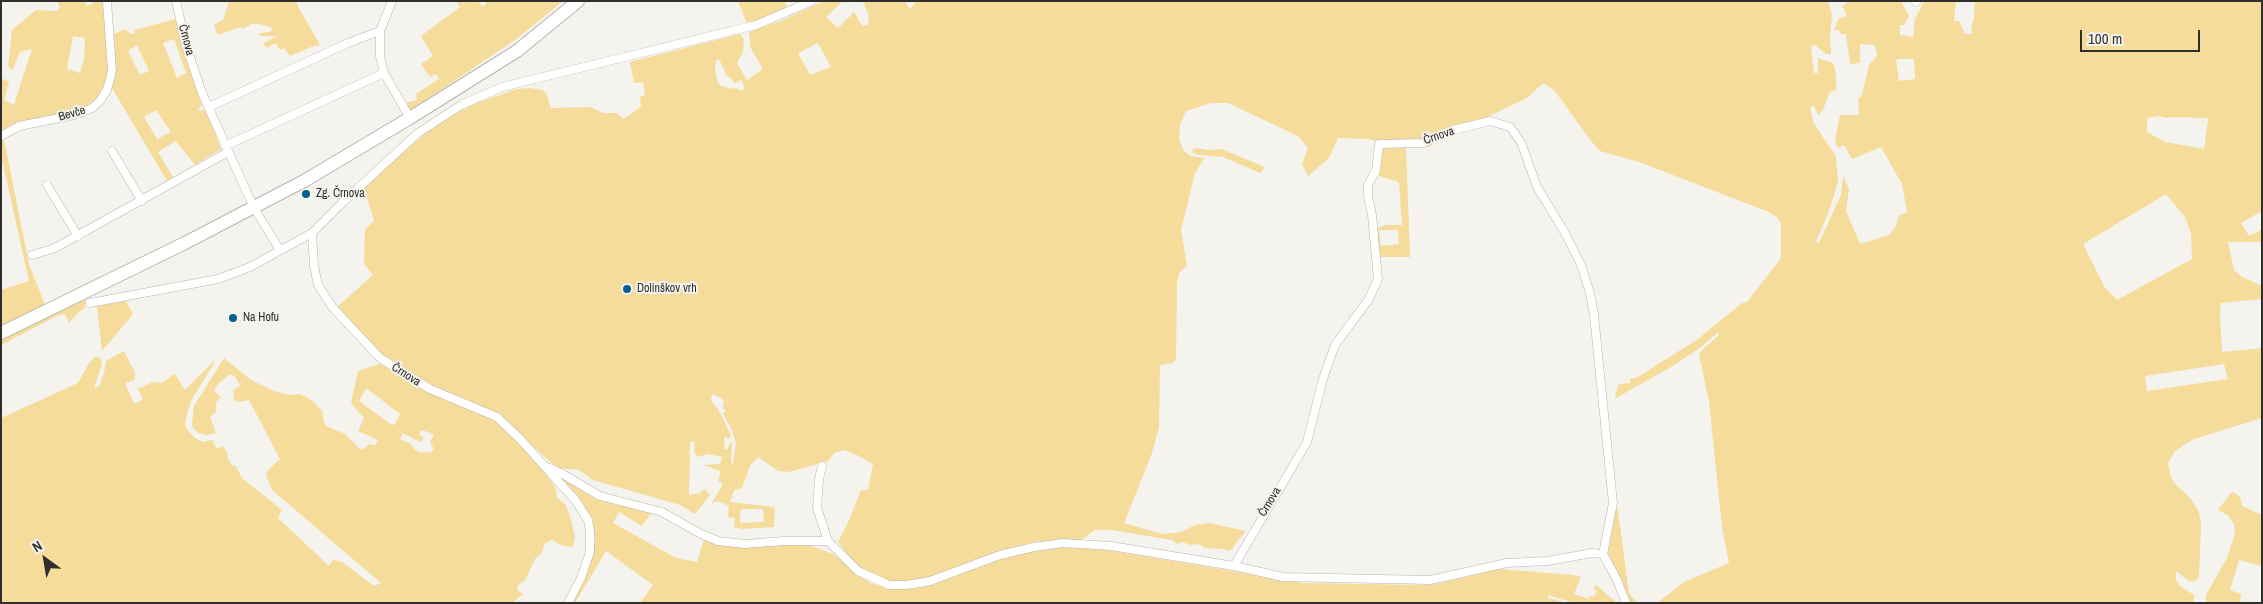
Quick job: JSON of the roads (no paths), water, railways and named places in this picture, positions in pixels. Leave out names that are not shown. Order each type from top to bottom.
[{"type":"main road","points":[[1,333],[254,208],[304,181],[410,118],[517,50],[578,1]]},
{"type":"street","name":"Bevče","points":[[1,136],[19,126],[74,115],[92,108],[100,101],[107,90],[112,71],[107,1]]},
{"type":"street","name":"Črnova","points":[[176,1],[186,44],[202,93],[254,208],[280,250]]},
{"type":"street","points":[[392,1],[380,31],[380,56],[384,73],[410,118]]},
{"type":"street","points":[[90,303],[218,279],[250,267],[312,233],[418,133],[461,105],[502,87],[756,25],[812,1]]},
{"type":"street","points":[[209,107],[348,42],[380,31]]},
{"type":"street","points":[[32,254],[55,248],[142,201],[227,149],[384,73]]},
{"type":"street","name":"Črnova","points":[[1234,566],[1307,442],[1323,379],[1335,345],[1369,298],[1378,279],[1368,185],[1376,170],[1378,144],[1423,143],[1453,130],[1490,121],[1510,127],[1521,142],[1537,186],[1565,233],[1581,265],[1590,293],[1594,315],[1613,503],[1603,554]]},
{"type":"street","points":[[112,151],[142,201]]},
{"type":"street","points":[[47,185],[78,236]]},
{"type":"street","name":"Črnova","points":[[312,233],[314,266],[318,286],[333,308],[380,358],[430,389],[490,413],[508,426],[576,501],[588,520],[590,552],[587,564],[568,603]]},
{"type":"street","points":[[822,466],[818,479],[817,508],[828,541],[858,572],[889,585],[907,585],[930,581],[1000,555],[1063,543],[1111,546],[1234,566],[1284,577],[1430,580],[1507,563],[1548,561],[1592,553],[1603,554],[1617,580],[1626,603]]},
{"type":"street","points":[[547,468],[559,472],[600,496],[662,512],[699,534],[718,541],[745,544],[784,541],[828,541]]},
{"type":"place","name":"Zg. Črnova","points":[[306,194]]},
{"type":"place","name":"Dolinškov vrh","points":[[627,289]]},
{"type":"place","name":"Na Hofu","points":[[233,318]]}]
